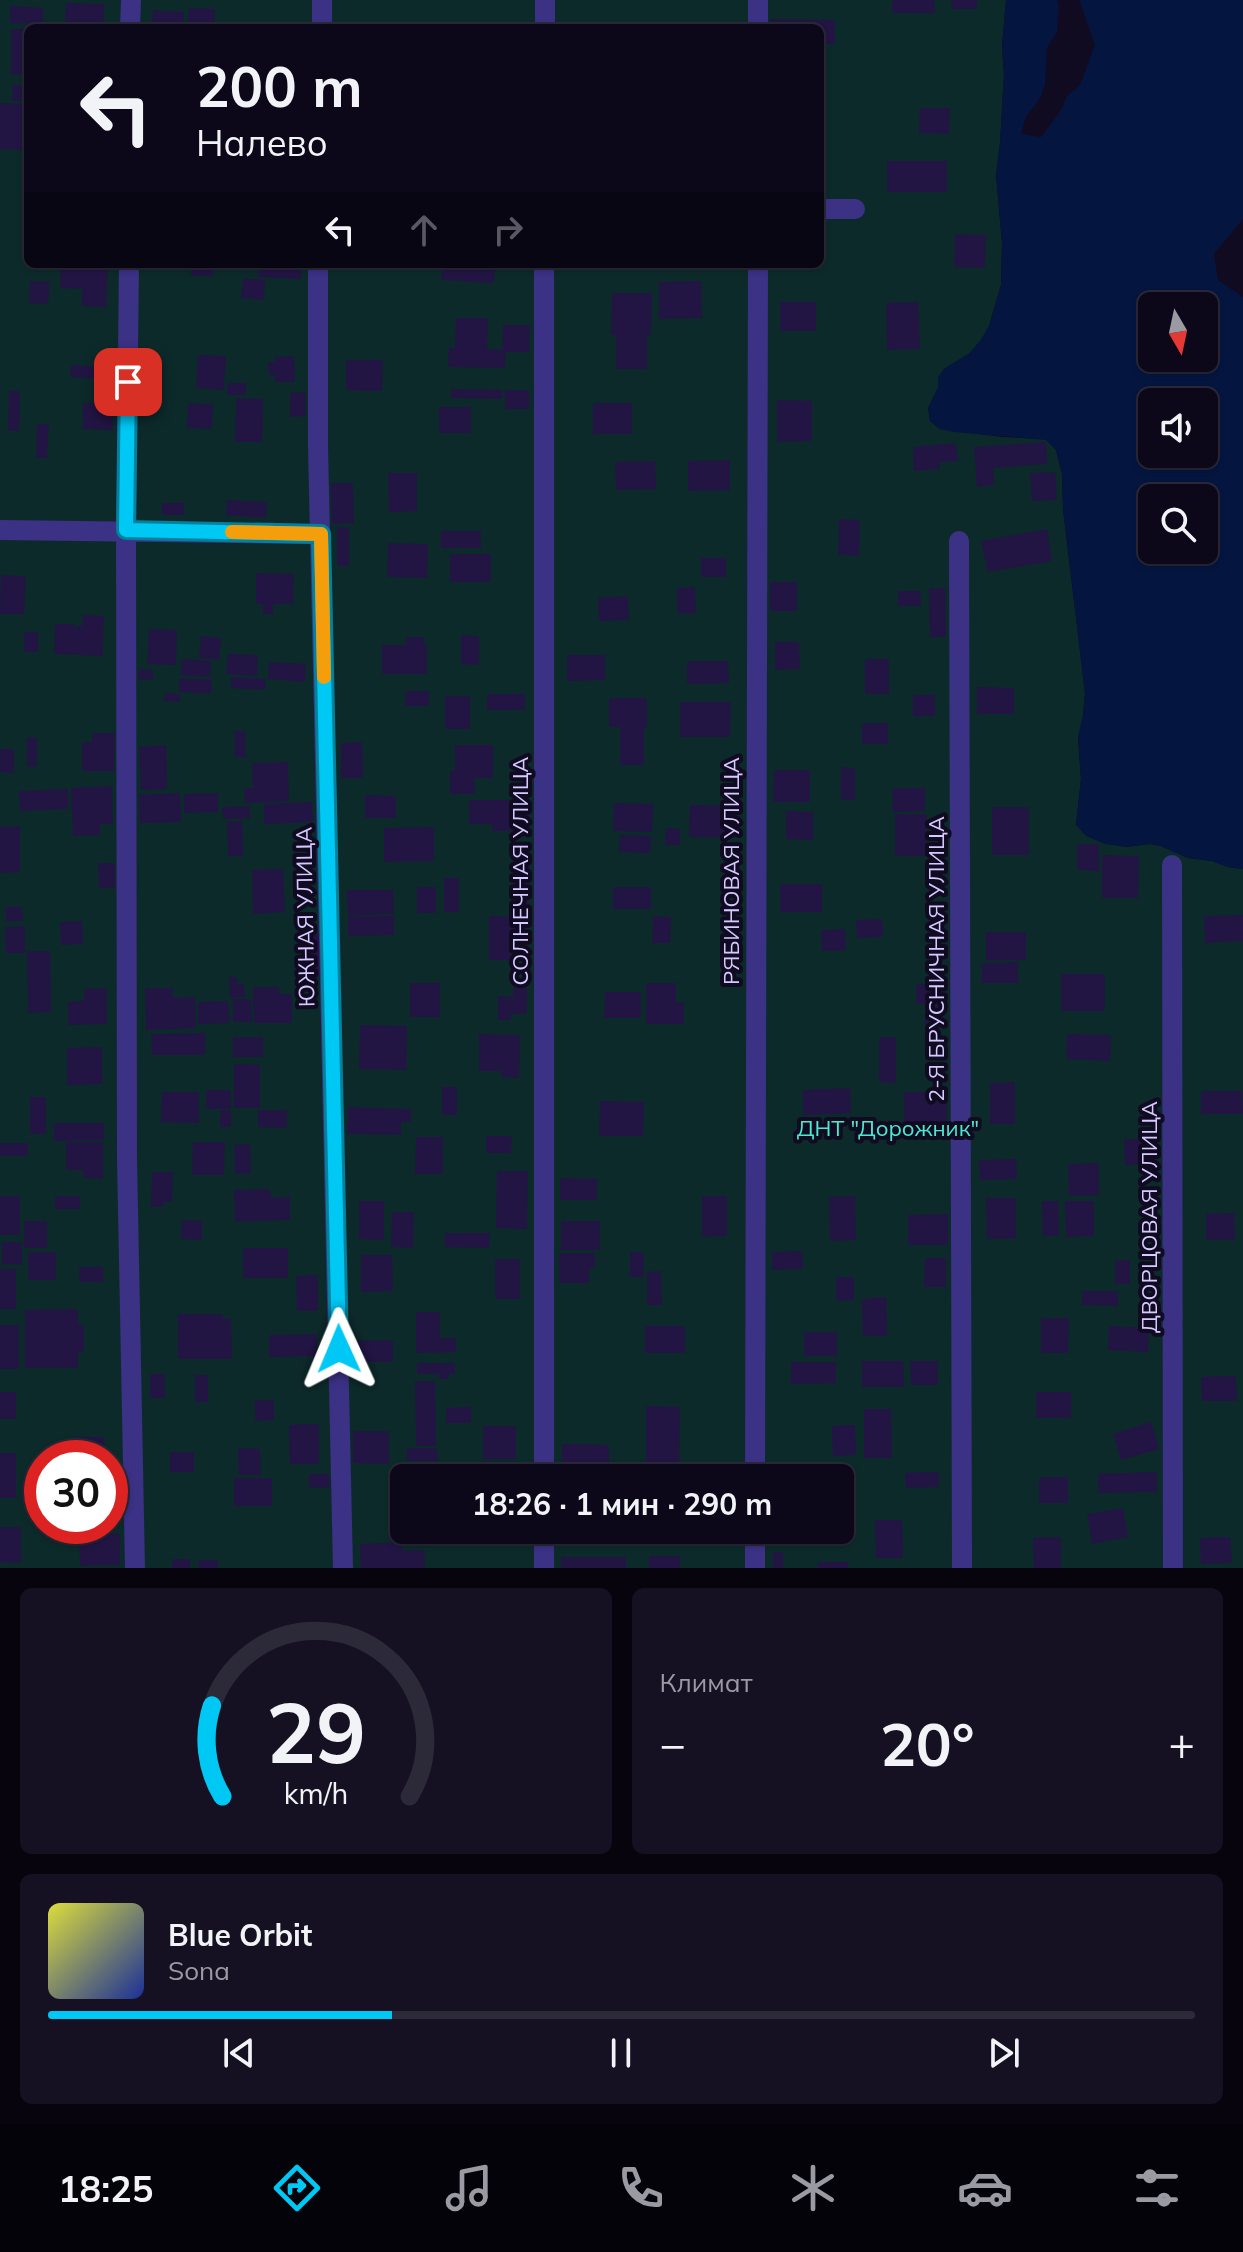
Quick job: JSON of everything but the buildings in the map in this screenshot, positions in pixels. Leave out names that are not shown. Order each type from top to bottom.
[{"type":"street","points":[[130,24],[131,0]]},
{"type":"street","points":[[322,0],[322,24]]},
{"type":"street","points":[[545,0],[545,24]]},
{"type":"street","points":[[758,0],[758,24]]},
{"type":"street","points":[[824,209],[855,209]]},
{"type":"street","points":[[129,268],[127,1158],[135,1568]]},
{"type":"street","name":"ЮЖНАЯ УЛИЦА","points":[[318,268],[318,401],[343,1568]]},
{"type":"street","name":"СОЛНЕЧНАЯ УЛИЦА","points":[[544,268],[544,1464]]},
{"type":"street","name":"РЯБИНОВАЯ УЛИЦА","points":[[755,1464],[758,268]]},
{"type":"street","points":[[0,530],[321,534]]},
{"type":"street","name":"2-Я БРУСНИЧНАЯ УЛИЦА","points":[[959,541],[962,1568]]},
{"type":"street","name":"ДВОРЦОВАЯ УЛИЦА","points":[[1172,865],[1173,1568]]},
{"type":"street","points":[[544,1544],[544,1568]]},
{"type":"street","points":[[755,1544],[755,1568]]},
{"type":"green space","name":"ДНТ \"Дорожник\"","points":[[0,0],[1006,0],[996,175],[1002,243],[1001,285],[989,326],[981,340],[970,353],[944,369],[938,378],[938,388],[928,408],[930,421],[940,429],[1046,439],[1056,450],[1062,474],[1063,509],[1085,693],[1078,738],[1081,779],[1076,825],[1126,847],[1161,846],[1188,858],[1243,869],[1243,1568],[0,1568]]},
{"type":"water","points":[[1006,0],[1057,0],[1057,32],[1047,48],[1045,85],[1039,100],[1026,117],[1021,134],[1041,137],[1061,110],[1067,96],[1080,85],[1095,45],[1079,0],[1243,0],[1243,219],[1214,254],[1218,280],[1243,297],[1243,869],[1188,858],[1150,844],[1126,847],[1105,844],[1086,836],[1076,825],[1081,779],[1078,738],[1085,693],[1063,509],[1062,474],[1056,450],[1046,440],[954,432],[940,429],[930,421],[928,408],[938,388],[938,378],[944,369],[970,353],[981,340],[989,326],[1001,285],[1002,243],[996,175],[1004,74],[1002,46]]},
{"type":"slow traffic","points":[[232,532],[321,534],[324,677]]},
{"type":"route","points":[[128,382],[126,530],[321,534],[339,1349]]}]
